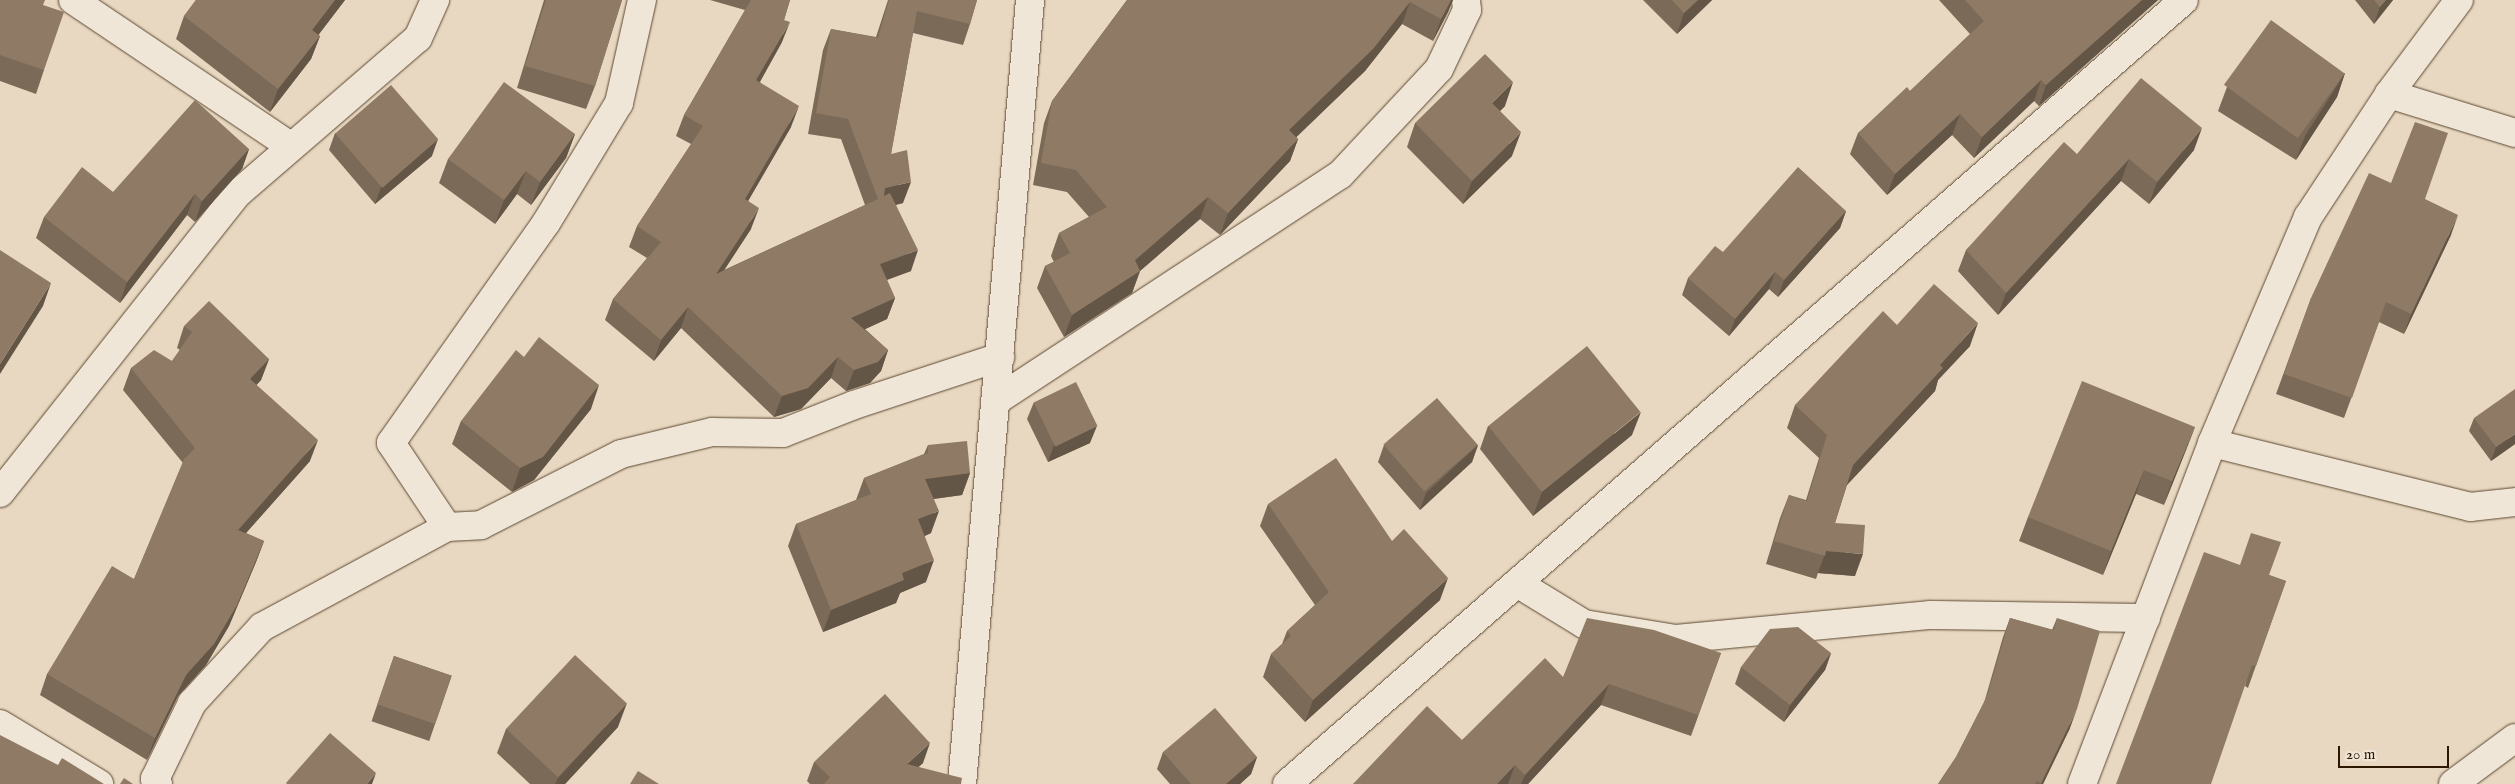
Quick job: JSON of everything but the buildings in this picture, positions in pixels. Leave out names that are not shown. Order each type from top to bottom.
[{"type":"street","points":[[72,0],[289,146]]},
{"type":"street","points":[[0,492],[236,195],[289,146],[418,38],[435,0]]},
{"type":"street","points":[[447,527],[391,443],[546,223],[619,103],[642,0]]},
{"type":"street","points":[[962,784],[997,400],[1030,0]]},
{"type":"street","points":[[997,400],[1340,175],[1439,69],[1466,10],[1466,0]]},
{"type":"street","points":[[1287,784],[2184,0]]},
{"type":"street","points":[[2082,784],[2212,442],[2308,217],[2389,94],[2459,0]]},
{"type":"street","points":[[2389,94],[2515,133]]},
{"type":"street","points":[[158,784],[155,779],[192,703],[262,627],[447,527],[481,525],[621,454],[712,432],[783,433],[854,404],[1000,357]]},
{"type":"street","points":[[2212,442],[2470,508],[2515,502]]},
{"type":"street","points":[[1517,583],[1584,624],[1676,639],[1931,615],[2146,618]]},
{"type":"street","points":[[0,724],[99,784]]},
{"type":"street","points":[[2453,784],[2515,738]]}]
